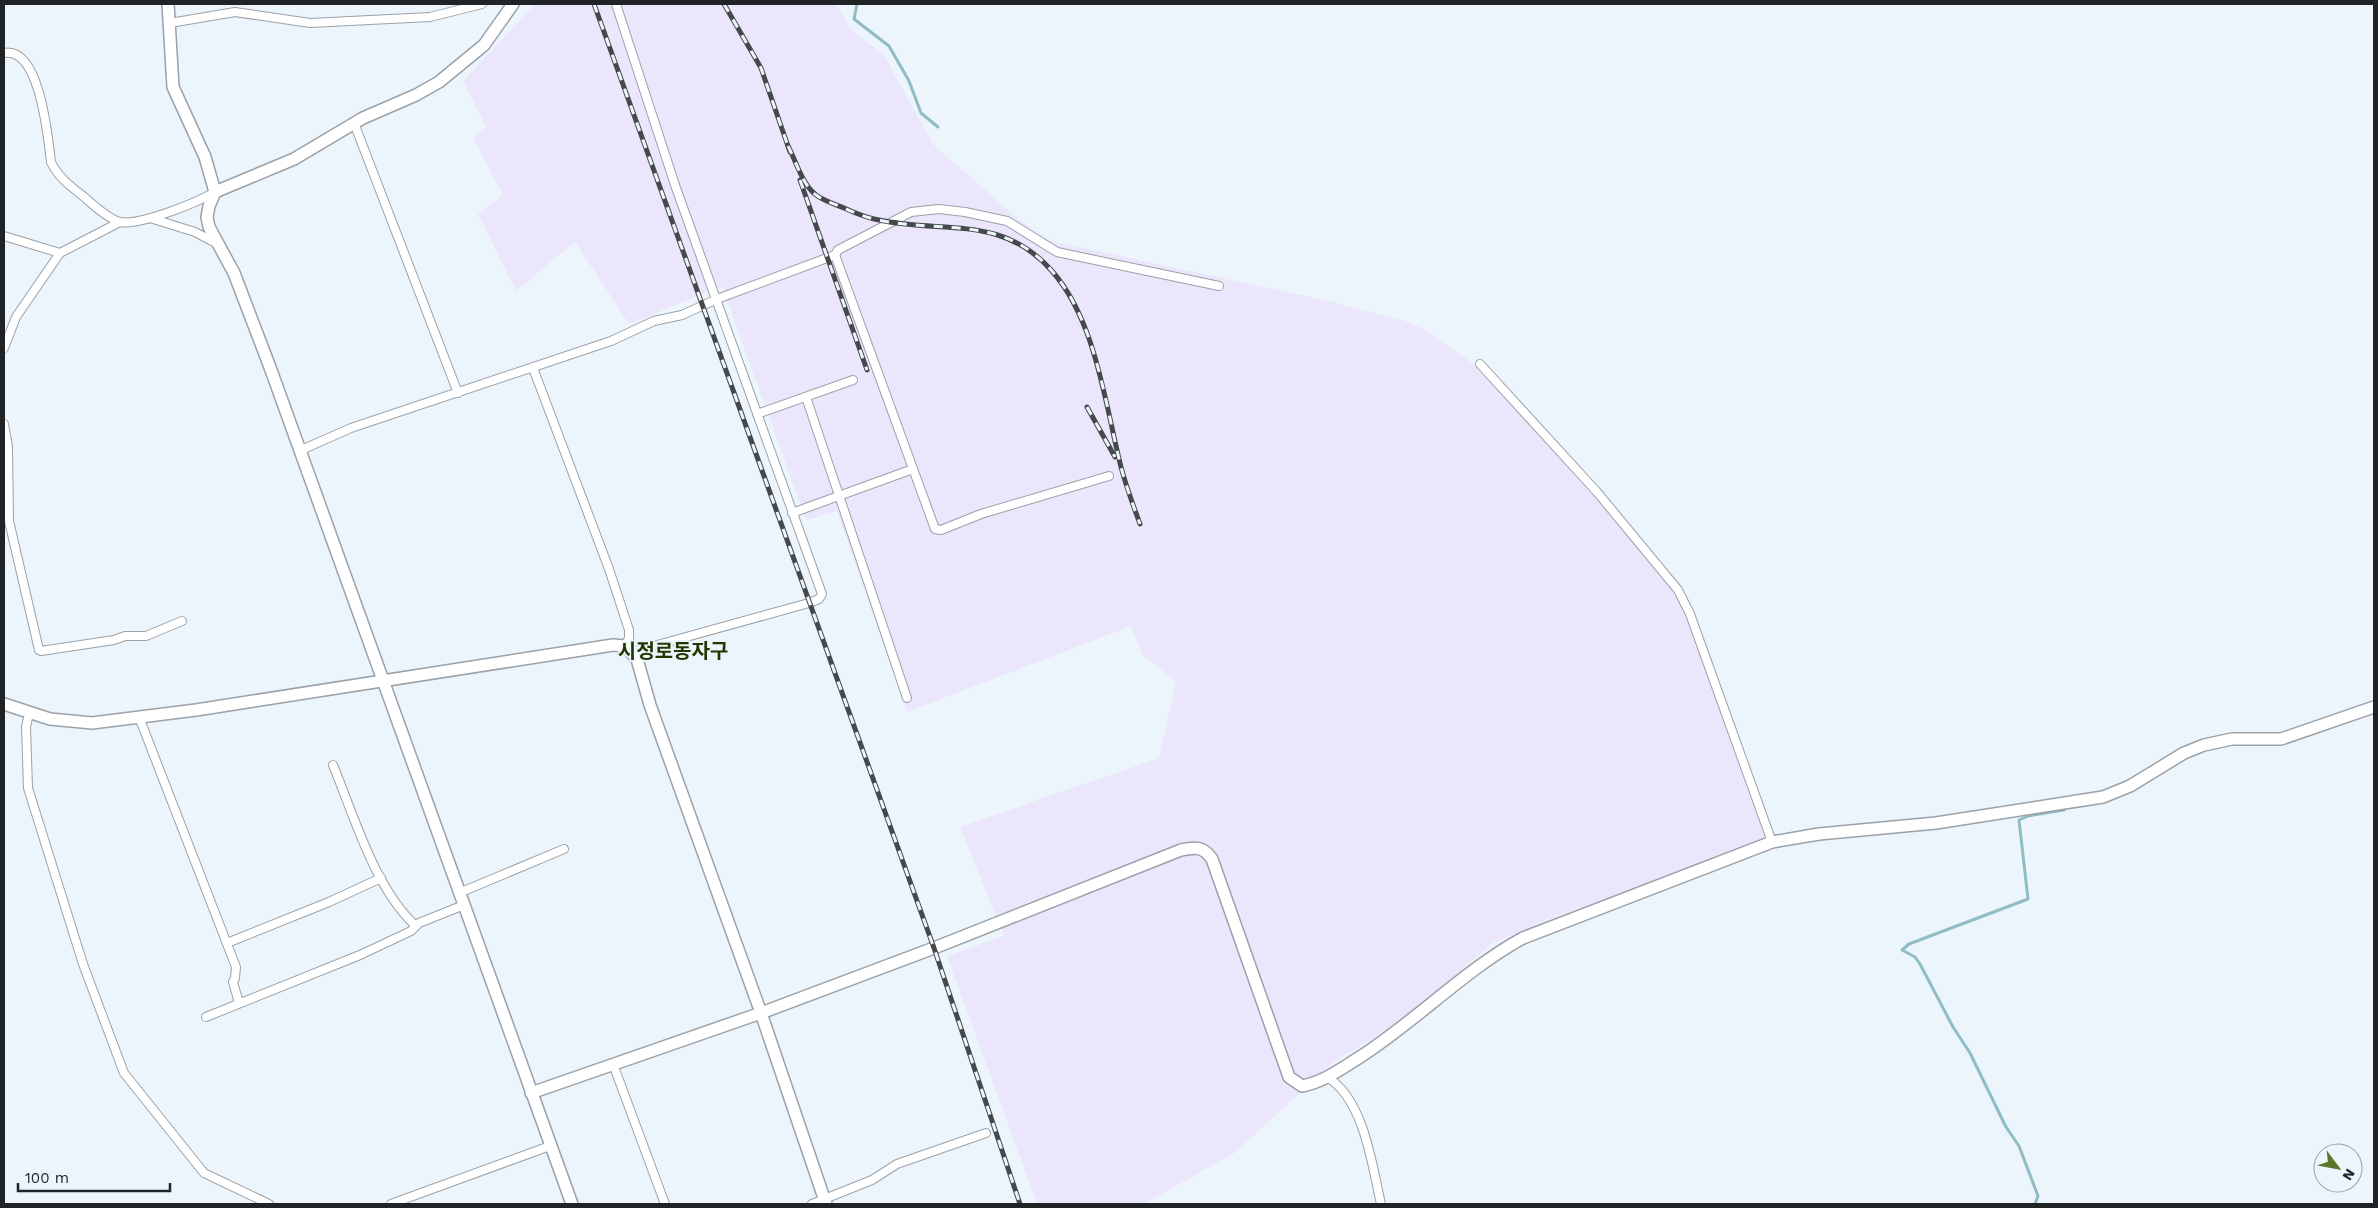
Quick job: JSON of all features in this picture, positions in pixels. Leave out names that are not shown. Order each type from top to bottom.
[{"type":"street","points":[[168,4],[173,86],[205,157],[215,192],[208,206],[207,217],[209,227],[223,249],[271,370],[572,1204]]},
{"type":"street","points":[[170,23],[235,12],[310,23],[430,17],[482,4]]},
{"type":"street","points":[[4,348],[16,317],[60,253],[120,222],[148,217],[201,200],[215,192],[294,159],[354,123],[416,95],[439,82],[484,45],[513,4]]},
{"type":"street","points":[[4,704],[29,713],[74,723],[92,723],[140,717],[613,645],[629,649],[820,600],[822,594],[820,588],[718,299],[672,176],[616,4]]},
{"type":"street","points":[[4,52],[14,52],[22,57],[31,72],[44,110],[54,169],[84,196],[120,222]]},
{"type":"street","points":[[354,123],[458,393]]},
{"type":"street","points":[[299,451],[351,428],[611,341],[654,321],[682,315],[718,299],[834,255],[838,250],[911,212],[939,209],[1007,221],[1057,252],[1219,286]]},
{"type":"street","points":[[148,217],[206,236],[223,249]]},
{"type":"street","points":[[4,236],[60,253]]},
{"type":"street","points":[[834,255],[935,530],[938,531],[981,514],[1108,476]]},
{"type":"street","points":[[1480,364],[1597,492],[1678,590],[1690,614],[1772,842]]},
{"type":"street","points":[[533,368],[609,569],[629,630],[629,649],[637,659],[653,714],[761,1013],[825,1202]]},
{"type":"street","points":[[757,414],[853,380]]},
{"type":"street","points":[[806,397],[908,698]]},
{"type":"street","points":[[4,424],[8,447],[10,521],[39,650],[41,652],[114,640],[125,636],[146,636],[182,622]]},
{"type":"street","points":[[792,513],[913,469]]},
{"type":"street","points":[[531,1093],[761,1013],[934,948],[1181,850],[1196,847],[1207,852],[1212,859],[1289,1077],[1302,1086],[1326,1077],[1387,1040],[1493,957],[1523,938],[1772,842],[1819,834],[1936,823],[2103,796],[2130,786],[2184,753],[2204,745],[2232,739],[2281,739],[2374,707]]},
{"type":"street","points":[[29,713],[26,727],[28,788],[83,964],[124,1073],[204,1174],[269,1204]]},
{"type":"street","points":[[140,717],[236,967],[233,982],[239,1003]]},
{"type":"street","points":[[333,765],[381,878],[400,912],[416,926]]},
{"type":"street","points":[[459,893],[564,849]]},
{"type":"street","points":[[227,943],[328,902],[381,878]]},
{"type":"street","points":[[206,1016],[360,955],[411,931],[416,926],[464,905]]},
{"type":"street","points":[[613,1064],[665,1204]]},
{"type":"street","points":[[1326,1077],[1346,1092],[1359,1120],[1381,1204]]},
{"type":"street","points":[[812,1204],[825,1202],[872,1180],[897,1164],[986,1133]]},
{"type":"street","points":[[391,1204],[550,1146]]},
{"type":"shaded area","points":[[535,4],[837,4],[850,28],[885,57],[933,144],[1018,219],[1051,241],[1329,301],[1405,321],[1423,329],[1474,364],[1588,488],[1681,602],[1766,840],[1541,922],[1493,943],[1402,1020],[1331,1064],[1236,1152],[1144,1204],[1037,1204],[947,956],[1004,936],[960,827],[1159,758],[1176,681],[1142,655],[1131,626],[907,712],[837,511],[806,520],[722,286],[629,324],[575,242],[516,291],[478,214],[503,195],[473,138],[486,127],[463,81]]},
{"type":"waterway","points":[[857,4],[854,19],[889,46],[909,81],[921,113],[938,127]]},
{"type":"waterway","points":[[2035,1204],[2038,1196],[2019,1146],[2006,1127],[1970,1053],[1953,1027],[1920,964],[1915,957],[1902,950],[1909,944],[2028,899],[2019,820],[2028,816],[2064,810]]},
{"type":"railway","points":[[594,4],[934,948],[1020,1204]]},
{"type":"railway","points":[[724,4],[761,68],[790,152]]},
{"type":"railway","points":[[788,146],[807,185],[816,195],[826,201],[875,219],[903,224],[971,229],[992,234],[1013,241],[1033,253],[1052,271],[1067,291],[1089,338],[1104,390],[1121,467],[1140,524]]},
{"type":"railway","points":[[800,180],[867,370]]},
{"type":"railway","points":[[1087,407],[1115,457]]},
{"type":"district","name":"시정로동자구","points":[[673,651]]}]
